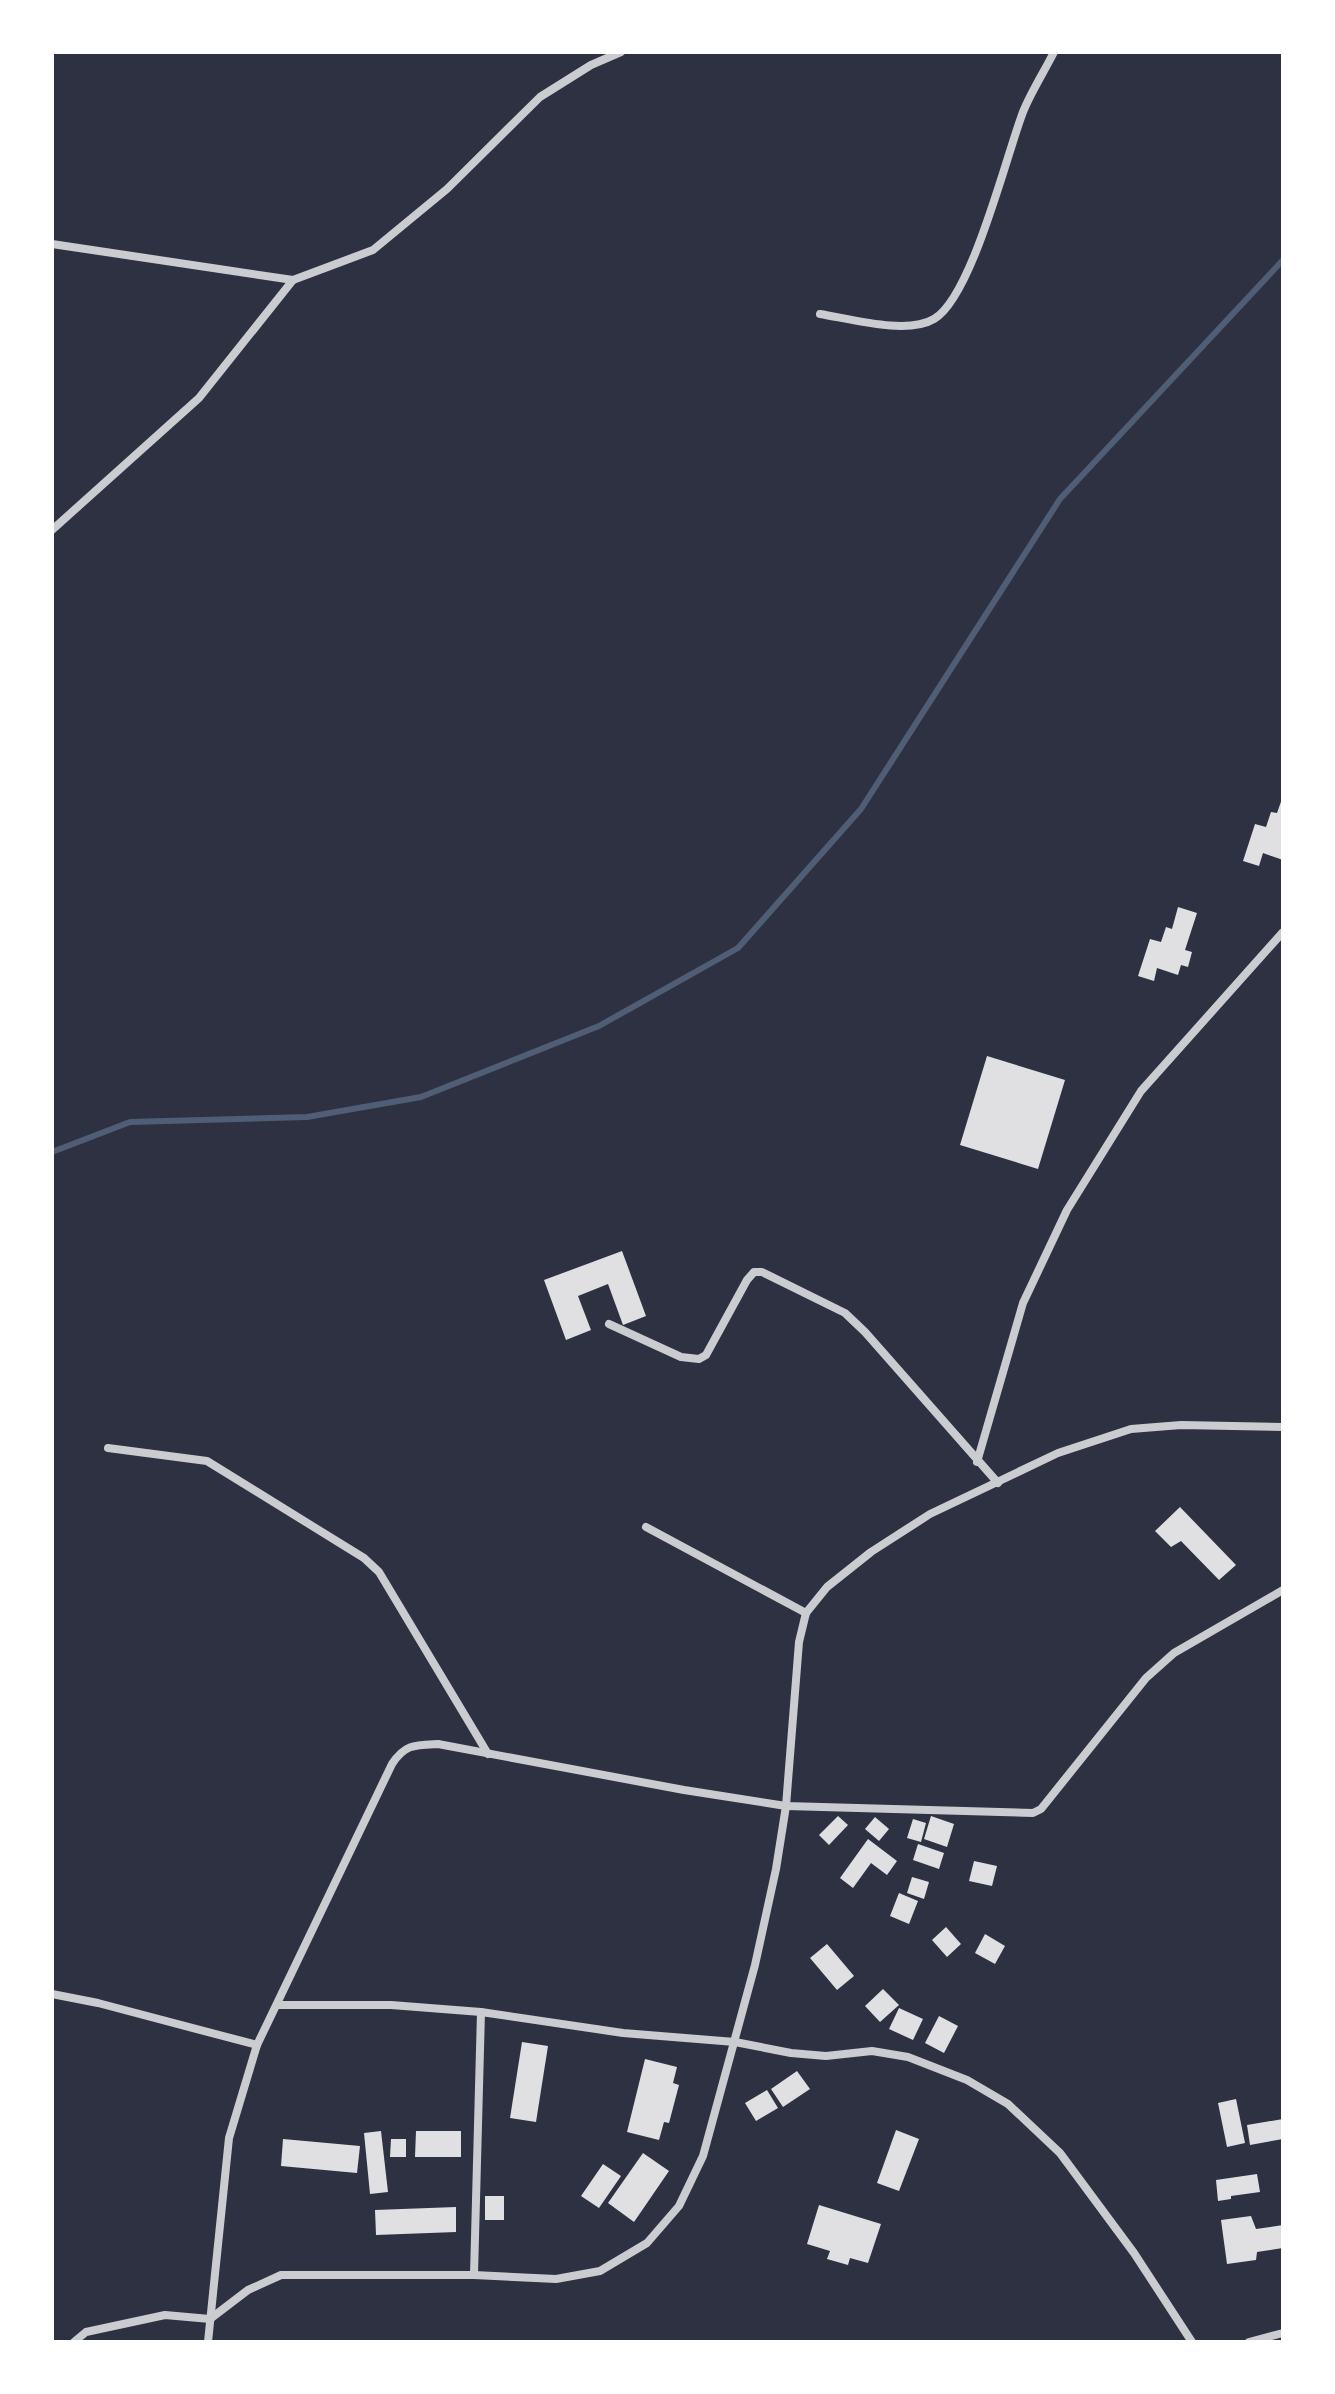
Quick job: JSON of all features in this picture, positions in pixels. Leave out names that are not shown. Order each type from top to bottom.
[{"type":"street","points":[[52,244],[293,280],[373,250],[447,189],[540,97],[591,65],[621,52]]},
{"type":"street","points":[[820,314],[904,327],[934,319],[946,309],[981,239],[1024,109],[1054,52]]},
{"type":"street","points":[[52,530],[199,398],[293,280]]},
{"type":"street","points":[[977,1462],[1023,1303],[1067,1210],[1141,1091],[1283,932]]},
{"type":"street","points":[[609,1324],[681,1357],[699,1359],[706,1355],[747,1280],[754,1272],[762,1272],[845,1313],[998,1483]]},
{"type":"street","points":[[74,2342],[86,2332],[165,2315],[210,2319],[248,2290],[281,2275],[474,2275],[556,2279],[600,2271],[647,2243],[679,2206],[703,2156],[735,2042],[768,1908],[786,1806],[799,1642],[806,1613],[827,1587],[871,1552],[930,1514],[1058,1453],[1131,1429],[1181,1425],[1283,1427]]},
{"type":"street","points":[[108,1448],[207,1461],[364,1558],[379,1572],[488,1754]]},
{"type":"street","points":[[646,1527],[806,1613]]},
{"type":"street","points":[[208,2342],[229,2138],[257,2045],[400,1752],[412,1746],[438,1744],[786,1806],[1033,1813],[1041,1809],[1146,1678],[1174,1653],[1283,1590]]},
{"type":"street","points":[[52,1994],[257,2045]]},
{"type":"street","points":[[277,2005],[391,2005],[481,2012],[623,2033],[735,2042],[791,2053],[826,2056],[872,2051],[908,2057],[967,2080],[1008,2104],[1060,2153],[1134,2253],[1192,2342]]},
{"type":"street","points":[[474,2275],[481,2012]]},
{"type":"street","points":[[1249,2342],[1283,2333]]},
{"type":"building","points":[[1283,796],[1283,860],[1263,853],[1259,866],[1243,861],[1255,824],[1266,827],[1271,812],[1277,813]]},
{"type":"building","points":[[1178,907],[1197,913],[1185,950],[1192,952],[1188,967],[1181,965],[1178,975],[1157,968],[1154,981],[1138,976],[1150,939],[1161,942],[1166,927],[1172,929]]},
{"type":"building","points":[[987,1056],[1065,1080],[1038,1169],[960,1145]]},
{"type":"building","points":[[622,1251],[646,1316],[623,1325],[608,1284],[578,1296],[591,1330],[566,1340],[544,1280]]},
{"type":"building","points":[[1180,1507],[1236,1565],[1219,1580],[1181,1541],[1171,1547],[1155,1531]]},
{"type":"building","points":[[838,1816],[848,1825],[829,1845],[819,1835]]},
{"type":"building","points":[[931,1816],[954,1824],[947,1847],[924,1839]]},
{"type":"building","points":[[875,1817],[889,1829],[879,1841],[865,1829]]},
{"type":"building","points":[[913,1819],[926,1823],[921,1842],[907,1838]]},
{"type":"building","points":[[868,1839],[897,1861],[887,1875],[871,1863],[853,1888],[840,1878]]},
{"type":"building","points":[[918,1844],[944,1853],[939,1869],[913,1860]]},
{"type":"building","points":[[974,1861],[997,1866],[992,1886],[969,1881]]},
{"type":"building","points":[[912,1877],[929,1882],[924,1899],[907,1893]]},
{"type":"building","points":[[899,1893],[918,1901],[909,1924],[890,1916]]},
{"type":"building","points":[[946,1927],[961,1944],[947,1957],[932,1940]]},
{"type":"building","points":[[985,1934],[1005,1946],[995,1964],[975,1953]]},
{"type":"building","points":[[827,1944],[854,1976],[837,1990],[810,1958]]},
{"type":"building","points":[[883,1989],[899,2005],[880,2022],[865,2006]]},
{"type":"building","points":[[899,2008],[923,2019],[913,2040],[889,2029]]},
{"type":"building","points":[[939,2016],[958,2026],[944,2053],[925,2043]]},
{"type":"building","points":[[522,2042],[548,2046],[536,2122],[510,2118]]},
{"type":"building","points":[[645,2059],[677,2067],[673,2083],[679,2085],[669,2123],[664,2122],[659,2140],[627,2132]]},
{"type":"building","points":[[797,2071],[810,2089],[783,2107],[771,2089]]},
{"type":"building","points":[[767,2090],[778,2108],[756,2121],[745,2103]]},
{"type":"building","points":[[1236,2099],[1245,2143],[1227,2147],[1218,2103]]},
{"type":"building","points":[[1283,2119],[1283,2139],[1250,2145],[1247,2125]]},
{"type":"building","points":[[896,2130],[919,2139],[899,2191],[877,2183]]},
{"type":"building","points":[[381,2131],[388,2192],[370,2194],[364,2133]]},
{"type":"building","points":[[416,2131],[461,2131],[461,2157],[415,2157]]},
{"type":"building","points":[[283,2139],[360,2146],[357,2173],[281,2166]]},
{"type":"building","points":[[391,2139],[406,2139],[406,2157],[390,2157]]},
{"type":"building","points":[[643,2153],[669,2171],[634,2222],[608,2203]]},
{"type":"building","points":[[603,2164],[621,2176],[599,2208],[581,2196]]},
{"type":"building","points":[[1257,2174],[1260,2192],[1218,2201],[1216,2180]]},
{"type":"building","points":[[485,2196],[504,2196],[504,2220],[485,2220]]},
{"type":"building","points":[[819,2205],[881,2224],[868,2263],[850,2258],[848,2265],[827,2259],[830,2251],[807,2244]]},
{"type":"building","points":[[456,2207],[456,2232],[376,2235],[375,2210]]},
{"type":"building","points":[[1251,2216],[1256,2229],[1283,2225],[1283,2248],[1257,2252],[1256,2260],[1227,2264],[1221,2220]]},
{"type":"waterway","points":[[52,1152],[130,1122],[307,1117],[421,1097],[599,1026],[738,948],[861,809],[1060,499],[1283,260]]}]
